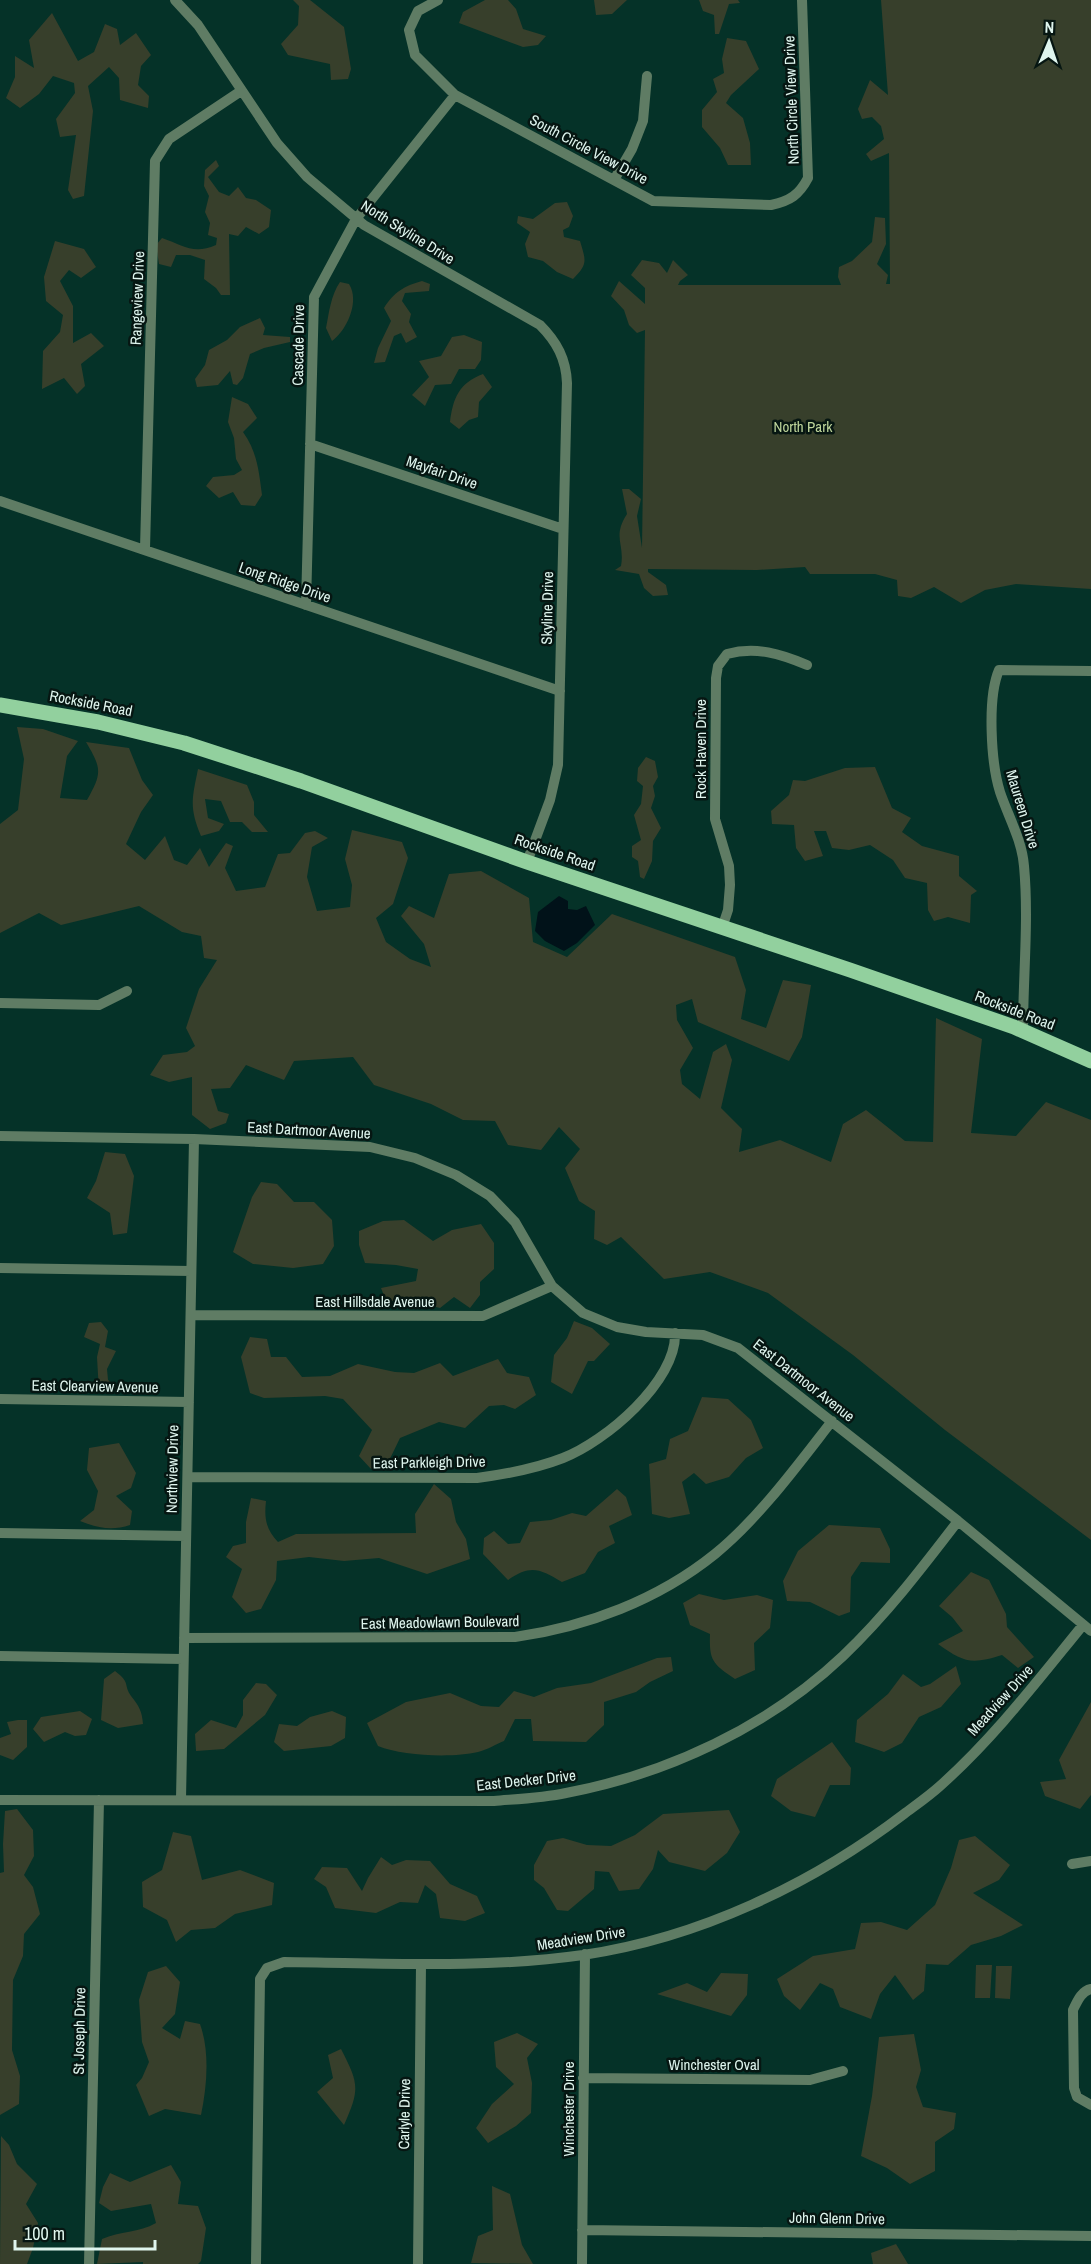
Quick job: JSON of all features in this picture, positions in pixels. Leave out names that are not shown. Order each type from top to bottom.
[{"type":"main road","name":"Rockside Road","points":[[0,705],[98,722],[184,742],[301,781],[527,862],[850,970],[1023,1031],[1091,1060]]},
{"type":"street","name":"North Skyline Drive","points":[[175,0],[198,25],[278,143],[307,177],[356,219],[435,267],[540,325],[553,337],[560,350]]},
{"type":"street","name":"South Circle View Drive","points":[[438,0],[418,11],[409,30],[415,55],[455,95],[653,201],[771,205],[797,196]]},
{"type":"street","name":"North Circle View Drive","points":[[797,196],[808,178],[802,0]]},
{"type":"street","points":[[614,180],[632,149],[643,121],[647,76]]},
{"type":"street","name":"Rangeview Drive","points":[[145,549],[155,161],[169,139],[241,91]]},
{"type":"street","name":"Cascade Drive","points":[[306,605],[314,297],[356,219],[455,95]]},
{"type":"street","name":"Skyline Drive","points":[[527,862],[555,783],[558,765],[567,382],[565,363],[560,350]]},
{"type":"street","name":"Mayfair Drive","points":[[310,444],[563,529]]},
{"type":"street","name":"Long Ridge Drive","points":[[0,501],[560,691]]},
{"type":"street","name":"Rock Haven Drive","points":[[722,928],[728,910],[730,885],[729,866],[715,819],[718,666],[727,654],[748,651],[778,653],[807,665]]},
{"type":"street","name":"Maureen Drive","points":[[1023,1031],[1026,887],[1024,862],[996,779],[992,750],[993,683],[999,670],[1091,671]]},
{"type":"street","points":[[0,1003],[99,1005],[127,991]]},
{"type":"street","name":"East Dartmoor Avenue","points":[[0,1136],[194,1139],[370,1147],[415,1158],[456,1175],[490,1196],[515,1222],[552,1286],[583,1313],[616,1327],[646,1332],[703,1335],[738,1348],[958,1521],[1087,1628]]},
{"type":"street","name":"Northview Drive","points":[[180,1799],[194,1139]]},
{"type":"street","points":[[0,1268],[192,1271]]},
{"type":"street","name":"East Hillsdale Avenue","points":[[192,1315],[483,1316],[552,1286]]},
{"type":"street","name":"East Parkleigh Drive","points":[[188,1477],[477,1478],[522,1472],[565,1458],[597,1440],[628,1414],[652,1388],[669,1363],[675,1345],[675,1332]]},
{"type":"street","name":"East Clearview Avenue","points":[[0,1399],[189,1402]]},
{"type":"street","name":"East Meadowlawn Boulevard","points":[[184,1638],[515,1637],[545,1633],[604,1616],[646,1597],[715,1554],[750,1522],[832,1421]]},
{"type":"street","name":"East Decker Drive","points":[[0,1800],[494,1801],[565,1794],[630,1778],[676,1761],[721,1740],[756,1722],[789,1699],[842,1657],[891,1606],[958,1521]]},
{"type":"street","points":[[0,1533],[186,1536]]},
{"type":"street","name":"Meadview Drive","points":[[256,2264],[260,1979],[267,1968],[284,1962],[421,1964],[504,1962],[585,1954],[642,1943],[746,1907],[799,1881],[871,1839],[940,1787],[1012,1713],[1087,1628]]},
{"type":"street","points":[[0,1656],[183,1659]]},
{"type":"street","name":"St Joseph Drive","points":[[90,2264],[99,1800]]},
{"type":"street","points":[[1072,1864],[1091,1861]]},
{"type":"street","name":"Winchester Drive","points":[[582,2264],[585,1954]]},
{"type":"street","name":"Carlyle Drive","points":[[418,2264],[421,1964]]},
{"type":"street","points":[[1091,1989],[1086,1990],[1078,1999],[1073,2010],[1074,2088],[1077,2097],[1091,2105]]},
{"type":"street","name":"Winchester Oval","points":[[583,2078],[810,2080],[843,2071]]},
{"type":"street","name":"John Glenn Drive","points":[[582,2230],[1091,2236]]},
{"type":"green space","points":[[293,0],[310,0],[344,27],[351,69],[348,79],[331,80],[330,64],[288,55],[281,44],[298,25],[299,6]]},
{"type":"green space","points":[[485,0],[508,0],[516,9],[523,29],[546,36],[538,45],[523,47],[459,23],[463,12]]},
{"type":"green space","points":[[594,0],[627,0],[612,14],[596,15]]},
{"type":"green space","points":[[699,0],[738,0],[740,3],[729,4],[719,34],[715,34],[714,15],[703,11]]},
{"type":"green space","name":"North Park","points":[[881,0],[1091,0],[1091,589],[1016,584],[985,590],[961,603],[934,587],[911,598],[898,596],[897,580],[875,574],[810,574],[805,567],[757,570],[648,569],[648,572],[666,585],[668,595],[653,596],[644,588],[639,574],[615,570],[621,566],[620,529],[627,514],[622,489],[629,489],[641,499],[637,516],[642,548],[645,330],[637,333],[629,325],[624,310],[611,296],[619,281],[645,304],[645,288],[631,275],[642,260],[659,263],[667,273],[673,260],[688,275],[678,285],[841,285],[838,277],[839,267],[852,261],[872,242],[875,217],[885,218],[886,244],[877,264],[888,275],[886,284],[890,284],[889,153],[871,161],[866,154],[884,139],[881,126],[872,117],[862,119],[858,109],[870,80],[888,95]]},
{"type":"green space","points":[[52,13],[78,61],[94,52],[105,24],[117,29],[120,45],[136,33],[151,55],[141,66],[138,85],[149,96],[148,108],[120,100],[119,78],[109,67],[88,86],[93,111],[84,196],[73,199],[68,190],[76,135],[60,137],[56,119],[75,93],[74,83],[53,76],[39,94],[20,108],[6,98],[15,77],[15,56],[34,68],[29,40]]},
{"type":"green space","points":[[727,38],[746,41],[759,69],[731,95],[726,103],[743,118],[750,143],[751,165],[728,165],[720,148],[702,127],[702,110],[717,92],[713,79],[724,73],[722,59]]},
{"type":"green space","points":[[216,160],[219,166],[208,177],[219,192],[229,196],[238,187],[246,198],[256,200],[271,210],[269,227],[259,234],[246,227],[238,236],[229,234],[230,295],[221,295],[204,279],[205,260],[190,255],[176,255],[171,267],[159,264],[156,245],[162,238],[194,249],[216,245],[217,238],[208,235],[210,223],[205,212],[209,196],[204,186],[205,170]]},
{"type":"green space","points":[[567,202],[573,216],[569,227],[563,230],[564,237],[580,241],[584,258],[581,270],[573,279],[557,272],[543,261],[528,257],[525,244],[530,232],[517,223],[518,216],[533,219],[555,203]]},
{"type":"green space","points":[[55,241],[84,249],[96,267],[81,278],[69,270],[60,281],[73,306],[73,343],[91,333],[104,346],[81,364],[85,386],[77,394],[64,378],[42,389],[43,351],[60,332],[63,315],[46,301],[44,277]]},
{"type":"green space","points":[[422,281],[430,284],[429,291],[405,293],[402,301],[411,314],[409,322],[417,337],[406,343],[401,333],[394,336],[385,362],[374,363],[378,348],[391,321],[384,308],[400,290]]},
{"type":"green space","points":[[340,282],[349,284],[352,291],[352,307],[343,330],[332,341],[326,328],[332,298]]},
{"type":"green space","points":[[260,318],[265,328],[263,335],[290,337],[290,342],[250,354],[243,378],[237,385],[233,384],[230,371],[218,385],[197,387],[195,379],[205,365],[209,350],[227,340],[240,327]]},
{"type":"green space","points":[[464,335],[482,342],[481,360],[475,369],[459,369],[451,384],[435,385],[425,406],[412,395],[429,377],[419,361],[441,356],[452,337]]},
{"type":"green space","points":[[483,374],[492,387],[479,402],[478,417],[469,420],[459,429],[450,422],[455,399],[468,382]]},
{"type":"green space","points":[[232,397],[248,404],[257,418],[243,432],[257,462],[260,478],[262,495],[255,506],[241,505],[233,492],[219,498],[206,486],[213,477],[234,475],[242,470],[236,459],[234,438],[228,422]]},
{"type":"green space","points":[[17,727],[43,729],[78,741],[67,756],[60,798],[87,800],[95,783],[97,765],[86,742],[129,748],[142,780],[153,795],[141,812],[126,844],[145,860],[165,836],[174,860],[187,865],[200,848],[209,867],[226,843],[233,846],[225,868],[236,891],[265,887],[278,854],[290,853],[305,833],[315,831],[328,838],[312,847],[307,877],[317,911],[350,907],[352,885],[345,859],[352,830],[402,842],[408,858],[393,904],[376,918],[386,942],[410,959],[431,967],[424,944],[401,916],[409,906],[434,918],[449,874],[481,871],[529,898],[533,942],[567,957],[612,914],[735,957],[746,990],[741,1019],[766,1028],[783,980],[811,985],[802,1037],[789,1061],[698,1022],[692,999],[676,1005],[677,1020],[693,1048],[680,1070],[682,1084],[700,1099],[713,1052],[726,1044],[732,1060],[721,1108],[742,1129],[739,1152],[780,1140],[831,1162],[843,1124],[866,1110],[905,1141],[933,1142],[936,1018],[982,1039],[971,1133],[1016,1136],[1046,1102],[1091,1120],[1091,1540],[945,1430],[853,1355],[768,1293],[710,1272],[664,1279],[621,1237],[607,1245],[594,1239],[595,1211],[579,1201],[565,1168],[580,1149],[559,1127],[541,1150],[508,1145],[495,1121],[463,1120],[431,1104],[374,1085],[353,1057],[294,1061],[284,1080],[246,1065],[230,1088],[211,1089],[218,1111],[229,1114],[226,1123],[210,1129],[192,1115],[192,1077],[169,1082],[150,1075],[163,1055],[187,1052],[195,1046],[186,1028],[199,989],[217,960],[204,958],[201,936],[182,932],[139,906],[61,925],[39,913],[0,933],[0,824],[18,810],[24,759]]},
{"type":"green space","points":[[646,757],[655,761],[658,777],[653,786],[655,796],[651,808],[661,828],[653,841],[652,861],[644,879],[640,877],[638,861],[632,857],[632,846],[641,840],[634,815],[641,804],[643,786],[637,781],[638,768]]},
{"type":"green space","points":[[875,767],[892,808],[911,818],[902,832],[922,846],[959,856],[959,876],[977,891],[971,895],[970,923],[948,917],[934,921],[928,910],[927,883],[905,878],[893,860],[870,845],[849,850],[832,848],[826,831],[814,831],[823,856],[805,861],[796,848],[794,825],[772,824],[771,811],[789,795],[793,780],[805,781],[845,768]]},
{"type":"green space","points":[[198,769],[247,785],[254,802],[254,815],[268,832],[252,832],[242,822],[230,822],[221,801],[205,799],[208,818],[224,824],[219,831],[201,836],[193,810]]},
{"type":"green space","points":[[105,1152],[125,1154],[134,1176],[127,1233],[113,1235],[110,1213],[87,1198],[96,1181]]},
{"type":"green space","points":[[261,1182],[277,1184],[294,1202],[314,1202],[332,1220],[334,1246],[323,1264],[293,1268],[253,1264],[233,1252],[252,1197]]},
{"type":"green space","points":[[404,1220],[433,1241],[452,1230],[481,1224],[494,1243],[494,1269],[480,1282],[480,1295],[470,1308],[454,1297],[440,1308],[413,1301],[386,1301],[381,1288],[416,1281],[418,1269],[365,1263],[359,1245],[359,1231],[383,1221]]},
{"type":"green space","points":[[574,1321],[592,1328],[610,1344],[594,1361],[588,1361],[572,1394],[551,1382],[554,1355],[567,1338]]},
{"type":"green space","points":[[101,1322],[108,1331],[105,1347],[116,1351],[107,1369],[108,1380],[118,1387],[99,1392],[97,1357],[100,1344],[84,1337],[89,1323]]},
{"type":"green space","points":[[250,1337],[267,1339],[271,1357],[286,1357],[302,1377],[330,1376],[358,1364],[395,1372],[414,1373],[440,1363],[453,1376],[498,1359],[507,1373],[529,1377],[536,1395],[515,1409],[504,1405],[489,1406],[465,1428],[439,1422],[400,1438],[385,1469],[371,1469],[359,1456],[372,1430],[343,1399],[325,1396],[264,1398],[250,1393],[241,1357]]},
{"type":"green space","points":[[702,1397],[728,1399],[751,1420],[763,1448],[746,1458],[729,1477],[706,1484],[694,1473],[682,1482],[690,1514],[669,1518],[652,1514],[649,1464],[666,1459],[670,1439],[688,1431]]},
{"type":"green space","points":[[119,1443],[136,1473],[131,1488],[116,1496],[132,1511],[130,1525],[105,1528],[80,1521],[94,1510],[98,1491],[87,1470],[89,1448]]},
{"type":"green space","points":[[434,1484],[451,1499],[456,1522],[466,1539],[470,1559],[427,1574],[379,1558],[344,1561],[309,1557],[277,1561],[276,1580],[261,1609],[246,1613],[232,1597],[242,1569],[226,1557],[233,1546],[246,1543],[246,1522],[251,1498],[266,1501],[267,1523],[278,1542],[296,1534],[416,1533],[415,1514]]},
{"type":"green space","points":[[617,1489],[626,1497],[632,1515],[609,1526],[615,1543],[598,1552],[585,1573],[562,1582],[541,1571],[529,1570],[508,1580],[483,1554],[484,1538],[494,1531],[508,1544],[520,1543],[530,1522],[551,1520],[572,1513],[586,1516]]},
{"type":"green space","points":[[829,1525],[880,1528],[890,1549],[890,1563],[861,1562],[851,1577],[850,1612],[839,1616],[810,1602],[787,1601],[783,1581],[798,1551]]},
{"type":"green space","points":[[971,1572],[989,1580],[1006,1614],[1007,1627],[1034,1657],[1018,1668],[1002,1655],[982,1660],[968,1660],[954,1655],[938,1644],[963,1631],[939,1606]]},
{"type":"green space","points":[[699,1594],[724,1600],[757,1595],[773,1600],[770,1628],[754,1643],[755,1670],[735,1679],[714,1661],[710,1650],[710,1634],[690,1625],[683,1603]]},
{"type":"green space","points":[[671,1657],[673,1671],[636,1692],[604,1702],[604,1725],[586,1742],[533,1741],[531,1719],[515,1719],[504,1741],[481,1751],[455,1755],[413,1754],[378,1746],[367,1723],[406,1702],[450,1693],[481,1706],[499,1707],[514,1691],[534,1697],[557,1688],[591,1683],[657,1658]]},
{"type":"green space","points":[[956,1666],[961,1684],[941,1707],[919,1717],[902,1743],[884,1752],[855,1742],[857,1720],[888,1694],[903,1674],[921,1687],[930,1684]]},
{"type":"green space","points":[[115,1671],[125,1681],[140,1709],[143,1724],[118,1728],[101,1720],[104,1679]]},
{"type":"green space","points":[[256,1683],[266,1684],[277,1695],[265,1715],[224,1749],[196,1751],[195,1734],[211,1720],[236,1728],[243,1715],[243,1700]]},
{"type":"green space","points":[[1091,1702],[1091,1795],[1080,1809],[1045,1796],[1040,1782],[1066,1779],[1059,1760]]},
{"type":"green space","points":[[80,1711],[92,1719],[86,1735],[75,1736],[65,1732],[44,1742],[33,1729],[41,1717]]},
{"type":"green space","points":[[332,1711],[346,1717],[345,1738],[331,1746],[284,1751],[274,1742],[279,1724],[297,1726],[310,1717]]},
{"type":"green space","points":[[27,1720],[27,1747],[13,1760],[0,1755],[0,1738],[11,1734],[7,1722]]},
{"type":"green space","points":[[832,1742],[851,1768],[850,1785],[830,1785],[815,1817],[791,1811],[771,1796],[777,1779]]},
{"type":"green space","points":[[17,1809],[33,1830],[34,1856],[24,1875],[33,1887],[40,1914],[24,1934],[23,1956],[13,1980],[12,2050],[20,2076],[19,2104],[0,2115],[0,1873],[4,1872],[5,1811]]},
{"type":"green space","points":[[729,1810],[740,1832],[727,1853],[705,1871],[669,1862],[658,1850],[653,1869],[639,1889],[619,1891],[609,1872],[595,1871],[594,1889],[568,1911],[557,1910],[544,1888],[534,1880],[534,1865],[547,1841],[563,1838],[587,1845],[611,1846],[635,1835],[663,1814]]},
{"type":"green space","points":[[173,1832],[191,1836],[202,1880],[240,1870],[274,1883],[272,1905],[235,1914],[215,1928],[191,1930],[176,1942],[167,1920],[143,1907],[142,1882],[162,1870]]},
{"type":"green space","points":[[975,1836],[1010,1865],[999,1880],[973,1893],[1023,1925],[1001,1936],[971,1945],[948,1965],[926,1964],[924,1991],[913,2000],[895,1975],[880,1994],[871,2019],[840,2007],[833,1989],[820,1983],[800,2010],[784,1996],[777,1979],[813,1956],[855,1949],[861,1923],[881,1922],[907,1930],[935,1905],[951,1868],[959,1840]]},
{"type":"green space","points":[[381,1857],[392,1865],[406,1860],[430,1861],[450,1884],[477,1896],[485,1913],[465,1921],[440,1918],[436,1894],[425,1885],[418,1903],[400,1902],[376,1913],[335,1908],[326,1887],[314,1879],[322,1867],[347,1868],[362,1891]]},
{"type":"green space","points":[[976,1965],[992,1965],[990,1998],[975,1998]]},
{"type":"green space","points":[[166,1966],[180,1982],[175,2014],[162,2028],[180,2039],[185,2021],[200,2024],[203,2035],[207,2069],[201,2115],[165,2109],[149,2116],[136,2085],[149,2062],[142,2042],[139,2000],[148,1972]]},
{"type":"green space","points":[[996,1966],[1012,1966],[1010,1999],[995,1998]]},
{"type":"green space","points":[[721,1973],[748,1974],[747,1995],[731,2016],[657,1994],[687,1983],[707,1992]]},
{"type":"green space","points":[[517,2033],[538,2044],[527,2058],[532,2083],[531,2113],[516,2126],[488,2143],[476,2128],[492,2104],[514,2084],[496,2067],[494,2042]]},
{"type":"green space","points":[[914,2034],[921,2070],[916,2087],[923,2107],[956,2113],[954,2129],[935,2142],[935,2171],[910,2184],[887,2168],[861,2156],[872,2096],[879,2037]]},
{"type":"green space","points":[[341,2049],[354,2079],[355,2087],[353,2103],[344,2125],[317,2092],[333,2078],[328,2055]]},
{"type":"green space","points":[[1,2136],[9,2145],[17,2164],[37,2184],[26,2204],[38,2223],[27,2264],[0,2264]]},
{"type":"green space","points":[[171,2165],[181,2182],[178,2204],[198,2206],[206,2228],[201,2261],[198,2264],[143,2264],[143,2262],[97,2264],[102,2239],[143,2229],[156,2223],[151,2204],[111,2211],[99,2203],[110,2173],[130,2182]]},
{"type":"green space","points":[[492,2186],[510,2194],[522,2245],[533,2264],[471,2263],[478,2236],[493,2230]]},
{"type":"green space","points":[[896,2244],[908,2264],[873,2264],[871,2253]]},
{"type":"shaded area","points":[[559,896],[568,901],[568,909],[577,910],[586,906],[595,925],[577,943],[564,951],[545,941],[535,931],[538,912]]}]
